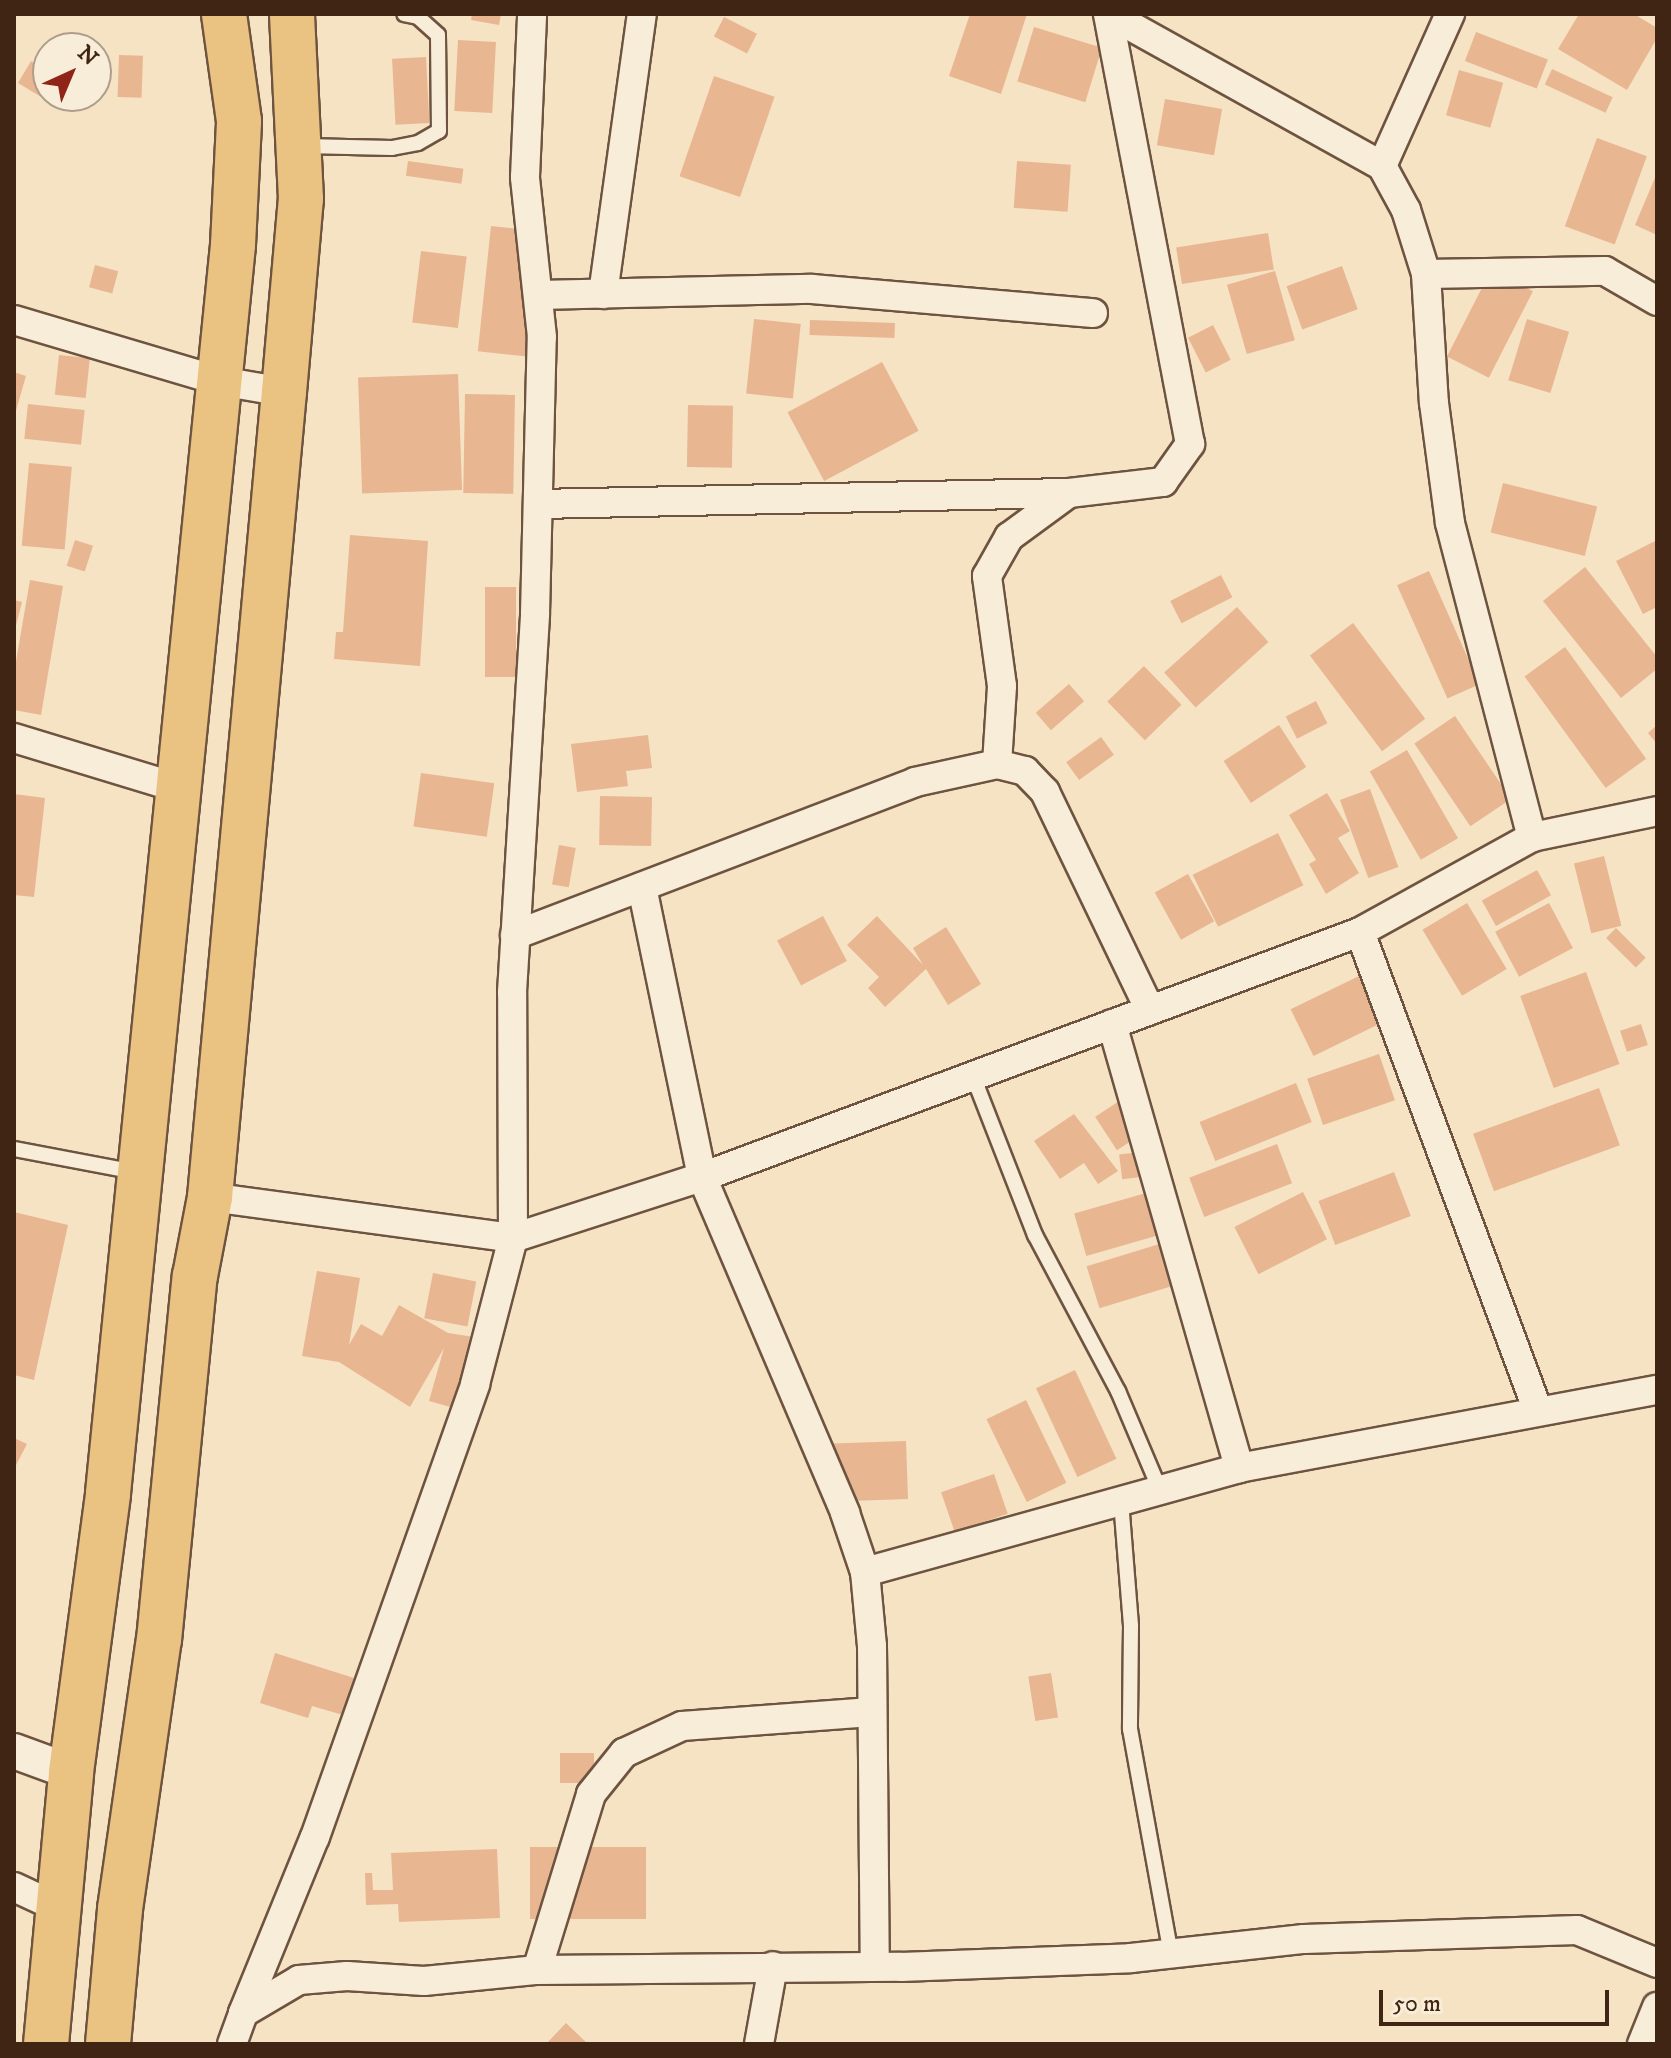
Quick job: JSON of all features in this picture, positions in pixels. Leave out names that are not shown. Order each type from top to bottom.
[{"type":"main road","points":[[46,2044],[71,1772],[108,1493],[220,381],[239,121],[224,14]]},
{"type":"main road","points":[[108,2044],[120,1909],[159,1640],[195,1276],[210,1197],[284,392],[301,199],[292,14]]},
{"type":"main road","points":[[131,1262],[195,1276]]},
{"type":"street","points":[[232,2044],[315,1837],[475,1384],[513,1238],[515,935],[538,504],[542,337],[525,177],[532,14]]},
{"type":"street","points":[[603,294],[642,14]]},
{"type":"street","points":[[538,504],[1069,493],[1163,482],[1190,444],[1108,14]]},
{"type":"street","points":[[1108,14],[1382,166],[1406,210],[1426,274],[1434,403],[1450,523],[1532,837]]},
{"type":"street","points":[[1382,166],[1450,14]]},
{"type":"street","points":[[1426,274],[1605,271],[1657,301]]},
{"type":"street","points":[[538,295],[812,289],[1093,313]]},
{"type":"street","points":[[14,320],[220,381],[284,392]]},
{"type":"street","points":[[997,764],[1002,686],[987,576],[1009,537],[1069,493]]},
{"type":"street","points":[[14,738],[179,788]]},
{"type":"street","points":[[515,935],[915,782],[997,764],[1025,771],[1045,792],[1150,1010]]},
{"type":"street","points":[[210,1197],[513,1238],[702,1177],[1360,932],[1532,837],[1657,811]]},
{"type":"street","points":[[642,887],[702,1177],[845,1513],[865,1572],[871,1712],[875,1966]]},
{"type":"street","points":[[1360,932],[1538,1411]]},
{"type":"street","points":[[1112,1024],[1239,1468]]},
{"type":"street","points":[[865,1572],[1239,1468],[1657,1390]]},
{"type":"street","points":[[537,1970],[591,1794],[624,1753],[682,1726],[871,1712]]},
{"type":"street","points":[[14,1751],[71,1772]]},
{"type":"street","points":[[14,1887],[59,1908]]},
{"type":"street","points":[[243,2013],[299,1980],[347,1976],[424,1981],[537,1970],[875,1966],[1171,1954],[1304,1939],[1577,1930],[1657,1963]]},
{"type":"street","points":[[759,2044],[773,1966]]},
{"type":"street","points":[[1642,2044],[1657,2007]]},
{"type":"lane","points":[[300,146],[392,148],[439,131],[438,35],[418,17],[404,14]]},
{"type":"lane","points":[[973,1076],[1035,1235],[1118,1391],[1160,1490]]},
{"type":"lane","points":[[14,1149],[140,1173]]},
{"type":"lane","points":[[1121,1501],[1131,1626],[1130,1729],[1171,1954]]},
{"type":"building","points":[[472,14],[501,14],[499,25],[471,20]]},
{"type":"building","points":[[970,14],[1027,14],[1001,94],[949,76]]},
{"type":"building","points":[[1579,14],[1634,14],[1657,28],[1657,38],[1627,90],[1558,49]]},
{"type":"building","points":[[724,17],[757,34],[747,53],[714,37]]},
{"type":"building","points":[[1034,27],[1102,48],[1085,102],[1017,82]]},
{"type":"building","points":[[1476,32],[1548,60],[1537,89],[1465,61]]},
{"type":"building","points":[[458,40],[496,42],[492,113],[454,111]]},
{"type":"building","points":[[119,55],[143,56],[142,98],[118,97]]},
{"type":"building","points":[[426,57],[429,123],[396,125],[392,59]]},
{"type":"building","points":[[31,61],[32,91],[18,83]]},
{"type":"building","points":[[1552,69],[1613,97],[1606,113],[1545,84]]},
{"type":"building","points":[[1459,70],[1503,83],[1490,128],[1446,115]]},
{"type":"building","points":[[714,76],[775,97],[740,197],[679,176]]},
{"type":"building","points":[[1165,99],[1222,109],[1214,155],[1157,145]]},
{"type":"building","points":[[1597,138],[1647,156],[1615,244],[1565,226]]},
{"type":"building","points":[[408,161],[463,169],[461,184],[406,176]]},
{"type":"building","points":[[1017,161],[1071,165],[1068,212],[1014,208]]},
{"type":"building","points":[[1657,173],[1657,235],[1635,225]]},
{"type":"building","points":[[491,226],[541,231],[528,357],[478,351]]},
{"type":"building","points":[[1268,233],[1274,270],[1182,284],[1176,248]]},
{"type":"building","points":[[421,251],[467,257],[458,328],[412,322]]},
{"type":"building","points":[[95,265],[118,271],[112,293],[89,287]]},
{"type":"building","points":[[1342,266],[1358,309],[1302,329],[1287,286]]},
{"type":"building","points":[[1491,270],[1533,291],[1489,378],[1447,356]]},
{"type":"building","points":[[1275,271],[1295,340],[1247,354],[1227,285]]},
{"type":"building","points":[[754,319],[801,324],[793,399],[746,394]]},
{"type":"building","points":[[1527,319],[1569,332],[1550,393],[1508,380]]},
{"type":"building","points":[[810,320],[895,323],[894,338],[809,335]]},
{"type":"building","points":[[1213,325],[1231,360],[1206,372],[1188,338]]},
{"type":"building","points":[[59,355],[90,358],[86,398],[55,395]]},
{"type":"building","points":[[882,362],[919,431],[824,481],[788,412]]},
{"type":"building","points":[[14,372],[26,376],[15,414],[14,414]]},
{"type":"building","points":[[458,374],[462,490],[362,493],[358,377]]},
{"type":"building","points":[[465,394],[515,395],[513,494],[463,493]]},
{"type":"building","points":[[28,404],[85,410],[81,445],[24,439]]},
{"type":"building","points":[[688,405],[733,406],[732,468],[687,467]]},
{"type":"building","points":[[29,463],[72,467],[65,549],[22,546]]},
{"type":"building","points":[[1503,483],[1597,506],[1585,556],[1491,532]]},
{"type":"building","points":[[350,535],[428,541],[420,666],[334,659],[336,632],[343,632]]},
{"type":"building","points":[[75,540],[93,546],[85,572],[67,566]]},
{"type":"building","points":[[1657,540],[1657,607],[1643,614],[1616,561]]},
{"type":"building","points":[[1585,567],[1657,657],[1657,669],[1621,698],[1543,601]]},
{"type":"building","points":[[1429,571],[1479,684],[1447,699],[1397,585]]},
{"type":"building","points":[[1221,575],[1232,597],[1182,623],[1170,601]]},
{"type":"building","points":[[30,580],[63,586],[41,715],[14,710],[14,673]]},
{"type":"building","points":[[485,587],[516,587],[516,677],[485,677]]},
{"type":"building","points":[[14,600],[22,602],[15,629],[14,629]]},
{"type":"building","points":[[1237,607],[1268,642],[1196,708],[1164,673]]},
{"type":"building","points":[[1353,623],[1425,719],[1382,751],[1310,655]]},
{"type":"building","points":[[1565,647],[1646,759],[1606,788],[1525,676]]},
{"type":"building","points":[[1144,666],[1182,705],[1145,740],[1107,701]]},
{"type":"building","points":[[1069,684],[1084,701],[1051,730],[1036,713]]},
{"type":"building","points":[[1316,701],[1327,723],[1297,739],[1286,716]]},
{"type":"building","points":[[1455,716],[1511,799],[1470,826],[1414,743]]},
{"type":"building","points":[[1279,725],[1306,767],[1251,803],[1224,761]]},
{"type":"building","points":[[1657,725],[1657,744],[1648,733]]},
{"type":"building","points":[[648,735],[652,768],[626,771],[628,786],[577,792],[571,744]]},
{"type":"building","points":[[1101,737],[1114,755],[1079,780],[1066,762]]},
{"type":"building","points":[[1407,750],[1458,838],[1421,860],[1370,772]]},
{"type":"building","points":[[421,773],[494,783],[487,837],[413,826]]},
{"type":"building","points":[[1370,789],[1398,867],[1368,878],[1340,800]]},
{"type":"building","points":[[1327,793],[1350,831],[1338,838],[1359,873],[1326,894],[1309,864],[1316,860],[1289,815]]},
{"type":"building","points":[[14,794],[45,798],[34,897],[14,895]]},
{"type":"building","points":[[600,796],[652,797],[651,846],[599,845]]},
{"type":"building","points":[[1278,833],[1303,885],[1218,927],[1193,875]]},
{"type":"building","points":[[559,845],[576,848],[569,887],[552,884]]},
{"type":"building","points":[[1604,856],[1621,926],[1591,933],[1574,863]]},
{"type":"building","points":[[1537,870],[1551,895],[1496,926],[1482,901]]},
{"type":"building","points":[[1188,874],[1214,921],[1181,940],[1155,892]]},
{"type":"building","points":[[1467,903],[1507,969],[1462,996],[1422,930]]},
{"type":"building","points":[[1549,903],[1573,948],[1519,977],[1495,932]]},
{"type":"building","points":[[823,916],[847,961],[801,985],[777,940]]},
{"type":"building","points":[[877,916],[923,965],[913,948],[946,927],[981,984],[948,1005],[926,969],[885,1007],[868,988],[879,977],[847,945]]},
{"type":"building","points":[[1616,928],[1646,958],[1636,968],[1606,938]]},
{"type":"building","points":[[1586,972],[1620,1064],[1554,1088],[1520,996]]},
{"type":"building","points":[[1359,976],[1382,1023],[1313,1056],[1291,1009]]},
{"type":"building","points":[[1641,1024],[1648,1045],[1627,1052],[1620,1031]]},
{"type":"building","points":[[1379,1054],[1395,1100],[1323,1125],[1307,1079]]},
{"type":"building","points":[[1296,1083],[1312,1122],[1215,1161],[1200,1122]]},
{"type":"building","points":[[1599,1088],[1620,1145],[1494,1191],[1473,1134]]},
{"type":"building","points":[[1127,1096],[1149,1130],[1117,1150],[1095,1117]]},
{"type":"building","points":[[1074,1114],[1118,1171],[1098,1184],[1084,1163],[1060,1179],[1034,1141]]},
{"type":"building","points":[[1277,1144],[1292,1183],[1204,1217],[1189,1178]]},
{"type":"building","points":[[1140,1152],[1143,1177],[1122,1179],[1119,1155]]},
{"type":"building","points":[[1394,1172],[1411,1216],[1335,1245],[1318,1201]]},
{"type":"building","points":[[1153,1191],[1165,1233],[1086,1256],[1074,1214]]},
{"type":"building","points":[[1303,1192],[1327,1239],[1258,1274],[1234,1227]]},
{"type":"building","points":[[14,1212],[68,1225],[34,1380],[14,1375]]},
{"type":"building","points":[[1166,1242],[1179,1284],[1099,1308],[1087,1266]]},
{"type":"building","points":[[317,1271],[360,1278],[349,1345],[361,1324],[382,1336],[399,1305],[448,1333],[474,1337],[454,1408],[429,1401],[444,1348],[410,1407],[339,1362],[302,1356]]},
{"type":"building","points":[[433,1273],[476,1281],[467,1327],[424,1318]]},
{"type":"building","points":[[1075,1370],[1116,1459],[1077,1477],[1036,1388]]},
{"type":"building","points":[[1026,1400],[1066,1483],[1027,1502],[986,1419]]},
{"type":"building","points":[[14,1438],[27,1444],[14,1469]]},
{"type":"building","points":[[906,1441],[908,1499],[828,1502],[826,1444]]},
{"type":"building","points":[[994,1474],[1008,1514],[955,1532],[941,1492]]},
{"type":"building","points":[[275,1653],[354,1678],[343,1715],[312,1706],[308,1718],[260,1703]]},
{"type":"building","points":[[1051,1673],[1058,1717],[1035,1721],[1028,1677]]},
{"type":"building","points":[[560,1753],[594,1753],[594,1783],[560,1783]]},
{"type":"building","points":[[530,1847],[646,1847],[646,1919],[530,1919]]},
{"type":"building","points":[[497,1849],[500,1918],[399,1922],[398,1904],[366,1905],[365,1873],[372,1873],[373,1890],[393,1890],[391,1853]]},
{"type":"building","points":[[566,2023],[588,2044],[546,2044]]}]
